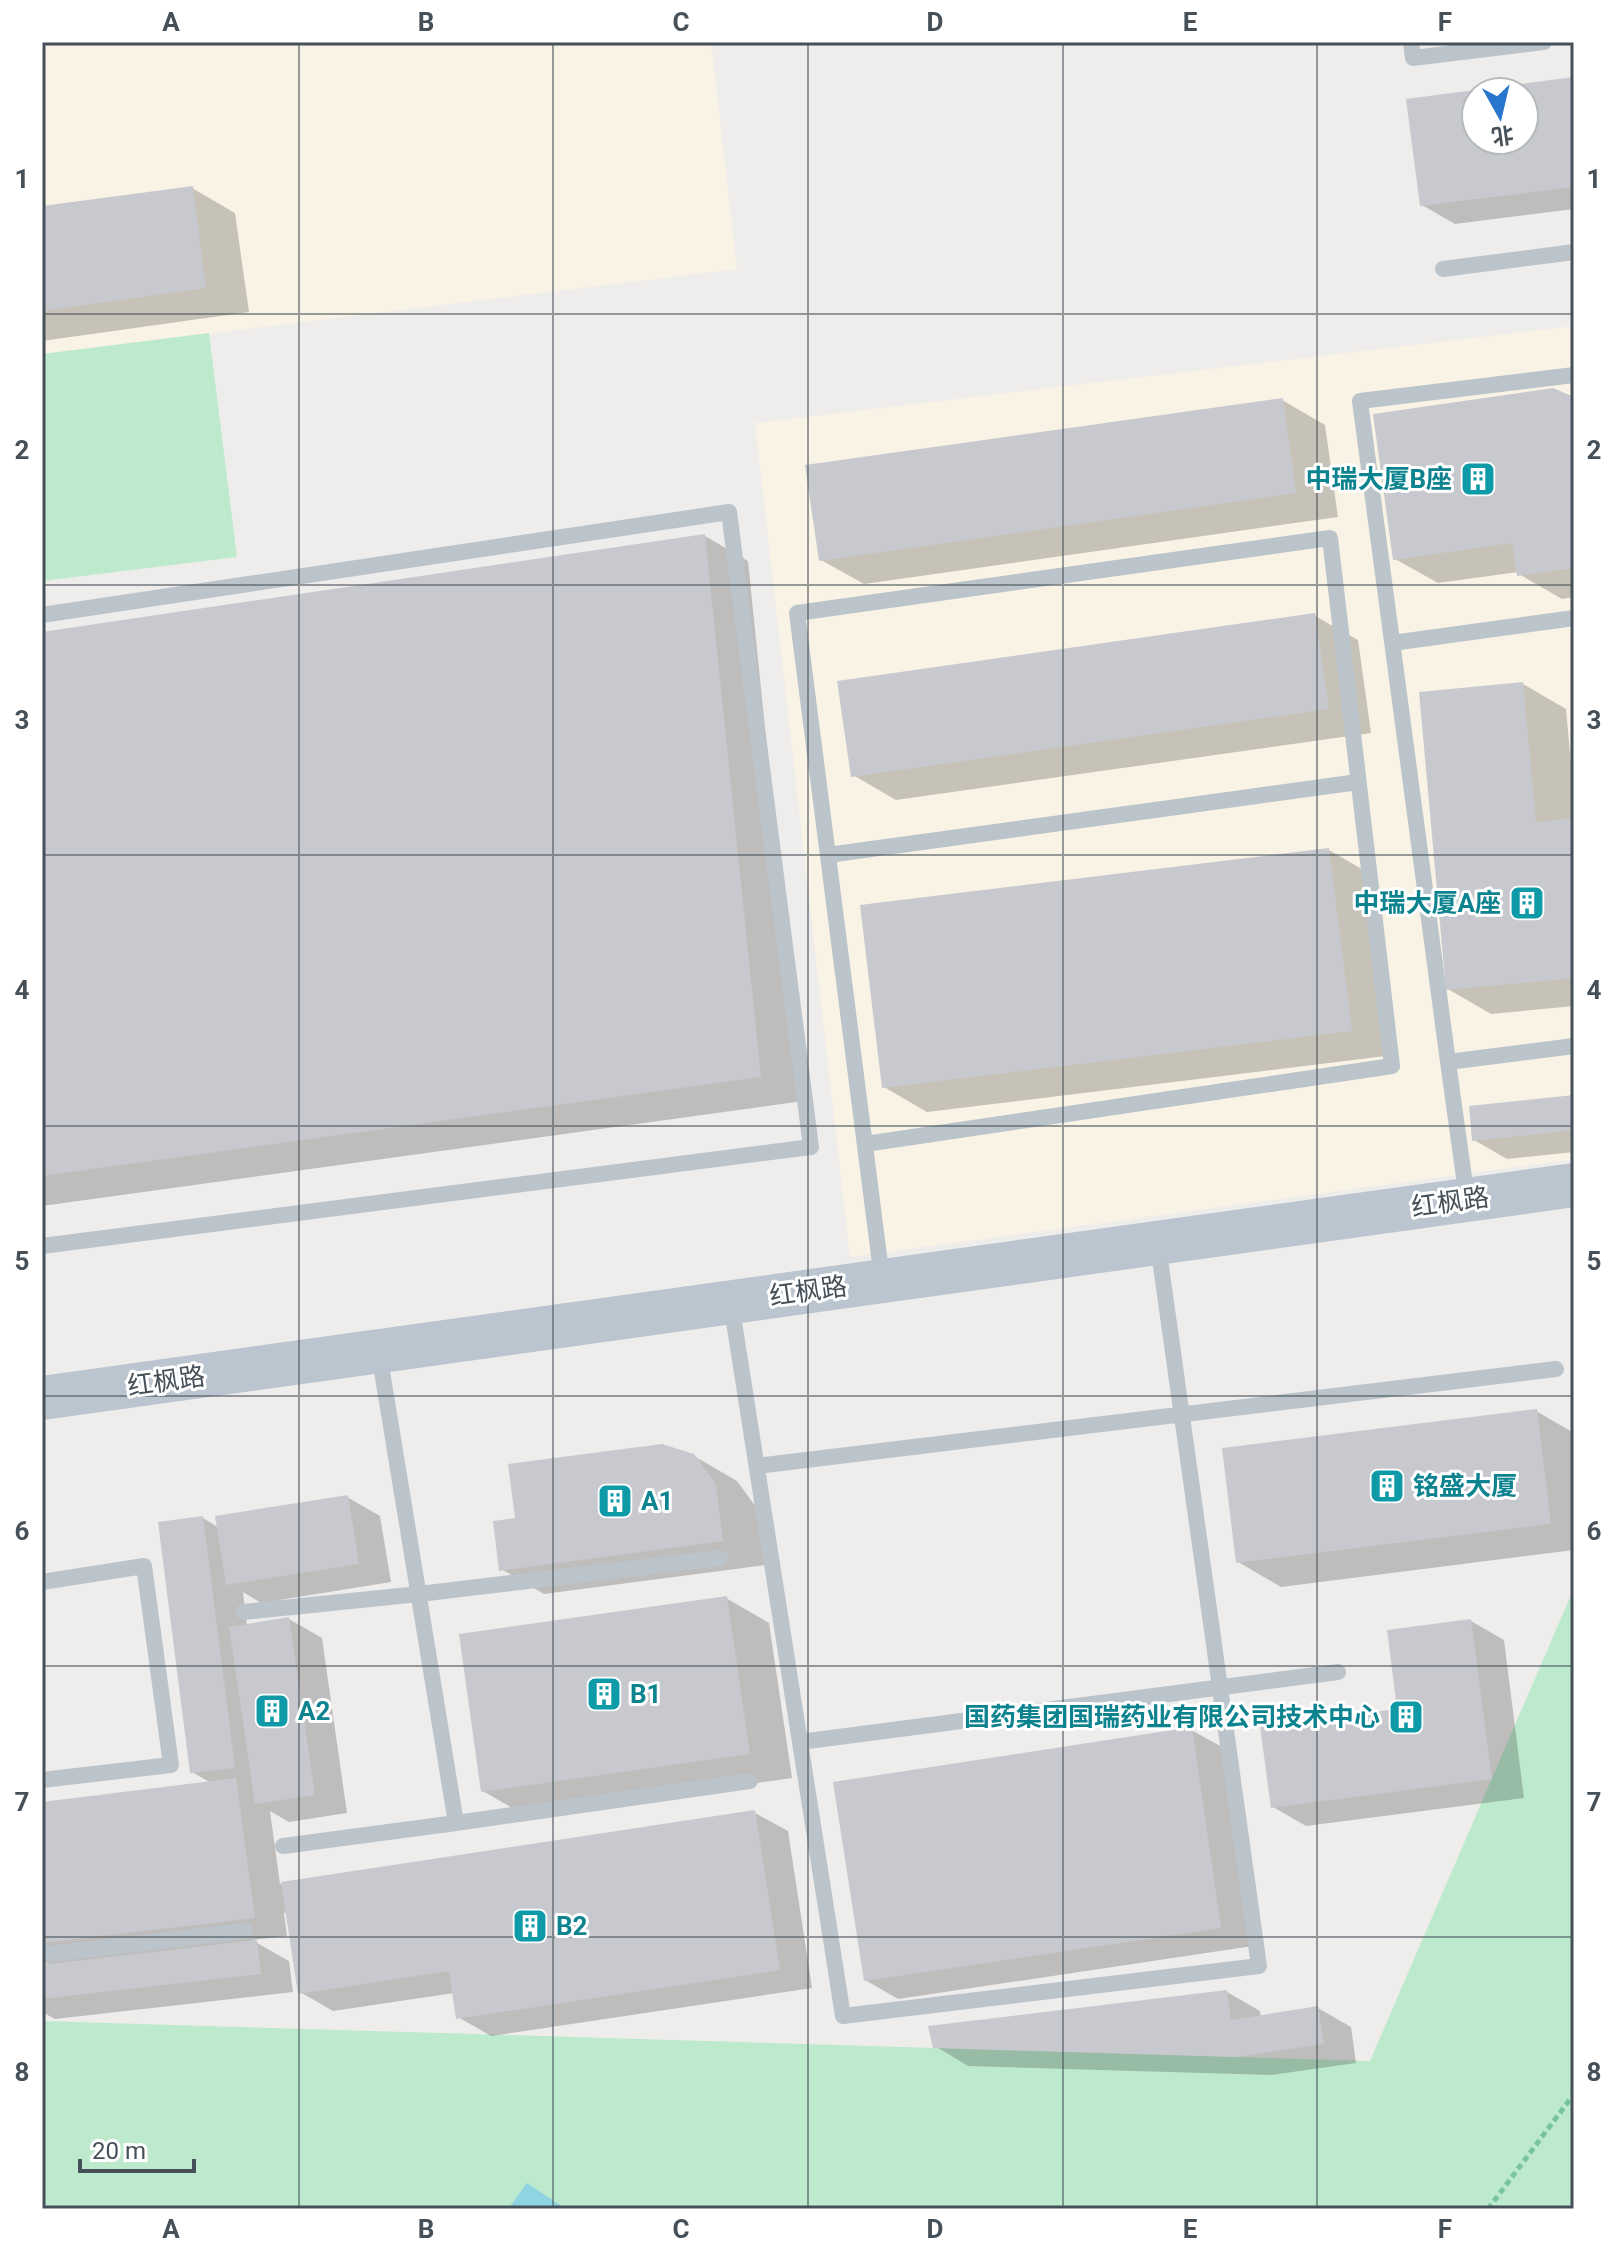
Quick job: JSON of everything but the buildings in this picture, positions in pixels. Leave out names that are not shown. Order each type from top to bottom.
[{"type":"street","name":"红枫路","points":[[42,1398],[1574,1185]]},
{"type":"lane","points":[[1411,42],[1413,58],[1544,42]]},
{"type":"lane","points":[[1443,269],[1574,252]]},
{"type":"lane","points":[[1467,1200],[1360,401],[1574,375]]},
{"type":"lane","points":[[42,615],[729,512],[811,1147],[42,1246]]},
{"type":"lane","points":[[865,1144],[1392,1066],[1330,538],[797,613],[865,1144],[883,1281]]},
{"type":"lane","points":[[1392,643],[1574,618]]},
{"type":"lane","points":[[828,855],[1358,782]]},
{"type":"lane","points":[[1448,1062],[1574,1046]]},
{"type":"lane","points":[[731,1302],[843,2016],[1259,1966],[1157,1243]]},
{"type":"lane","points":[[379,1351],[456,1823]]},
{"type":"lane","points":[[757,1466],[1556,1369]]},
{"type":"lane","points":[[243,1612],[720,1558]]},
{"type":"lane","points":[[42,1582],[144,1566],[171,1765],[42,1780]]},
{"type":"lane","points":[[800,1742],[1338,1672]]},
{"type":"lane","points":[[283,1846],[750,1781]]},
{"type":"lane","points":[[42,1955],[245,1931]]},
{"type":"path","points":[[1488,2209],[1574,2094]]},
{"type":"shaded area","points":[[42,42],[711,42],[737,269],[42,354]]},
{"type":"shaded area","points":[[1574,326],[1574,1159],[850,1257],[755,423]]},
{"type":"green space","points":[[209,333],[237,557],[42,581],[42,354]]},
{"type":"green space","points":[[1574,1588],[1574,2209],[42,2209],[42,2021],[1370,2061]]},
{"type":"water","points":[[527,2183],[566,2209],[508,2209]]},
{"type":"place","name":"中瑞大厦B座","points":[[1478,479]]},
{"type":"place","name":"中瑞大厦A座","points":[[1527,903]]},
{"type":"place","name":"铭盛大厦","points":[[1387,1486]]},
{"type":"place","name":"A1","points":[[615,1501]]},
{"type":"place","name":"B1","points":[[604,1694]]},
{"type":"place","name":"A2","points":[[272,1711]]},
{"type":"place","name":"国药集团国瑞药业有限公司技术中心","points":[[1406,1717]]},
{"type":"place","name":"B2","points":[[530,1926]]}]
